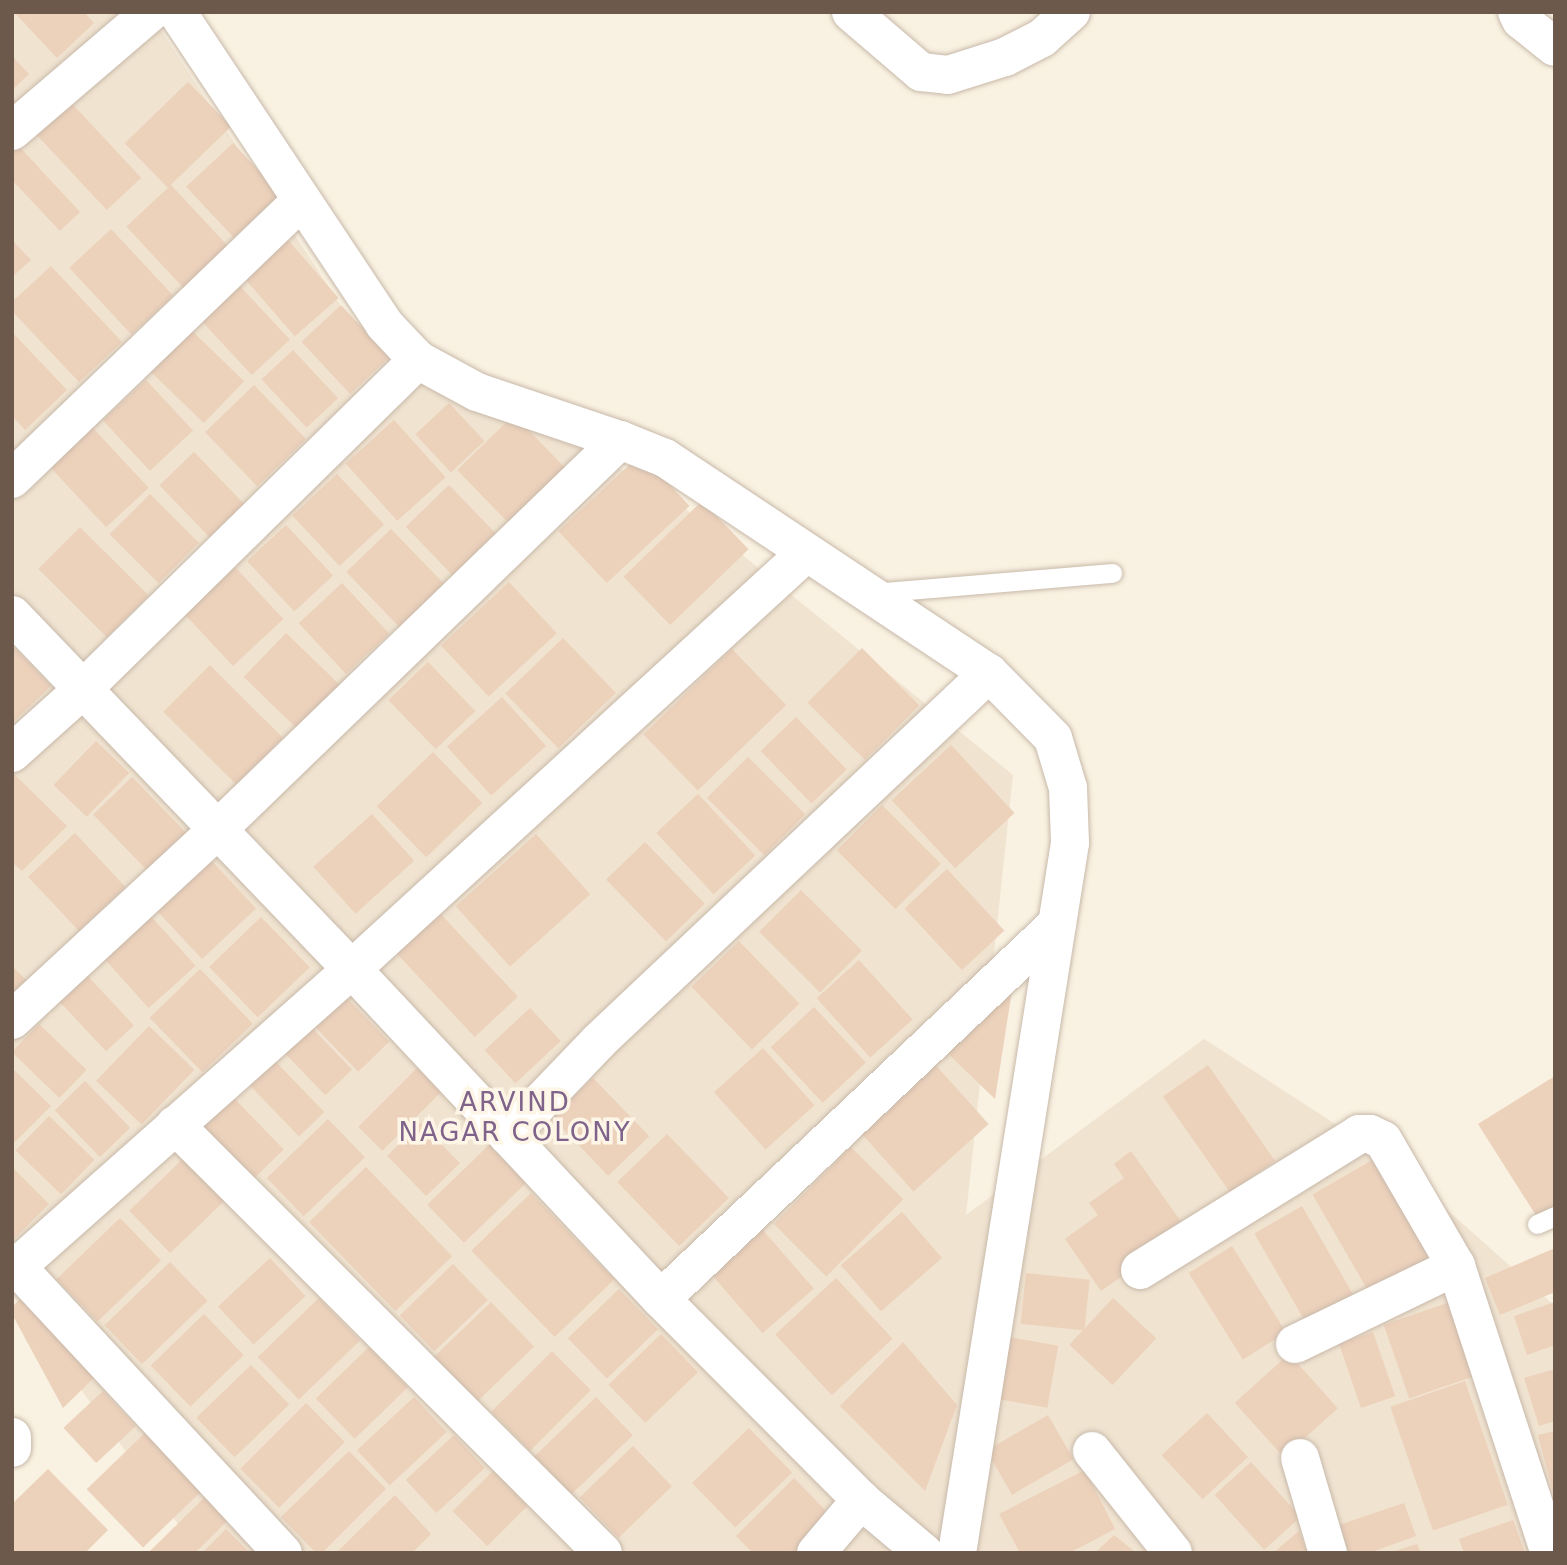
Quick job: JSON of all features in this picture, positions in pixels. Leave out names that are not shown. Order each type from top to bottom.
[{"type":"street","points":[[12,131],[151,12]]},
{"type":"street","points":[[177,12],[384,324],[418,360],[477,392],[665,458],[989,673],[1053,738],[1068,788],[1070,843],[957,1553]]},
{"type":"street","points":[[850,12],[921,72],[948,75],[1006,57],[1042,38],[1071,12]]},
{"type":"street","points":[[1517,12],[1521,20],[1555,47]]},
{"type":"street","points":[[12,479],[301,201]]},
{"type":"street","points":[[12,753],[83,689],[418,360]]},
{"type":"street","points":[[12,1020],[217,830],[620,440]]},
{"type":"street","points":[[283,1553],[14,1268],[352,970],[806,553]]},
{"type":"street","points":[[12,615],[352,970],[661,1299],[861,1500],[924,1553]]},
{"type":"street","points":[[508,1136],[599,1041],[989,673]]},
{"type":"street","points":[[661,1299],[1057,924]]},
{"type":"street","points":[[175,1125],[603,1553]]},
{"type":"street","points":[[1140,1270],[1359,1135],[1370,1134],[1383,1140],[1456,1266],[1550,1553]]},
{"type":"street","points":[[1295,1344],[1456,1266]]},
{"type":"street","points":[[12,1437],[12,1448]]},
{"type":"street","points":[[1092,1451],[1173,1553]]},
{"type":"street","points":[[1300,1458],[1328,1553]]},
{"type":"street","points":[[816,1553],[861,1500]]},
{"type":"lane","points":[[868,594],[1112,573]]},
{"type":"shaded area","points":[[12,12],[149,12],[349,318],[671,497],[1013,775],[966,1215],[1204,1039],[1391,1160],[1555,1306],[1555,1553],[199,1553],[12,1294]]},
{"type":"building","points":[[14,12],[84,12],[94,23],[57,58]]},
{"type":"building","points":[[12,56],[29,74],[12,90]]},
{"type":"building","points":[[188,82],[231,127],[168,188],[125,143]]},
{"type":"building","points":[[62,93],[141,178],[107,210],[28,125]]},
{"type":"building","points":[[15,142],[80,212],[60,231],[12,180]]},
{"type":"building","points":[[233,143],[281,194],[234,238],[186,187]]},
{"type":"building","points":[[171,185],[229,247],[184,289],[126,227]]},
{"type":"building","points":[[111,229],[173,296],[131,334],[69,268]]},
{"type":"building","points":[[12,240],[31,260],[12,277]]},
{"type":"building","points":[[288,240],[339,298],[295,336],[244,278]]},
{"type":"building","points":[[51,266],[122,342],[79,382],[12,311],[12,302]]},
{"type":"building","points":[[238,284],[290,340],[252,375],[200,319]]},
{"type":"building","points":[[341,305],[389,357],[350,394],[302,342]]},
{"type":"building","points":[[188,327],[244,381],[204,423],[148,369]]},
{"type":"building","points":[[12,332],[67,390],[25,430],[12,416]]},
{"type":"building","points":[[293,350],[338,398],[307,428],[262,379]]},
{"type":"building","points":[[146,380],[193,430],[150,471],[103,420]]},
{"type":"building","points":[[254,385],[306,439],[257,486],[205,432]]},
{"type":"building","points":[[449,403],[484,441],[451,472],[415,434]]},
{"type":"building","points":[[514,415],[571,474],[514,529],[457,470]]},
{"type":"building","points":[[394,420],[446,477],[397,521],[346,463]]},
{"type":"building","points":[[92,427],[149,488],[106,527],[50,467]]},
{"type":"building","points":[[194,452],[246,506],[212,539],[159,485]]},
{"type":"building","points":[[641,454],[689,506],[607,583],[558,531]]},
{"type":"building","points":[[337,474],[384,524],[339,566],[292,516]]},
{"type":"building","points":[[449,485],[496,533],[452,575],[406,527]]},
{"type":"building","points":[[150,494],[199,543],[158,583],[110,534]]},
{"type":"building","points":[[702,501],[749,549],[670,625],[624,577]]},
{"type":"building","points":[[286,525],[333,575],[294,612],[247,561]]},
{"type":"building","points":[[80,527],[149,596],[107,637],[38,569]]},
{"type":"building","points":[[391,529],[446,586],[401,629],[346,572]]},
{"type":"building","points":[[235,567],[283,619],[233,666],[185,614]]},
{"type":"building","points":[[509,582],[557,633],[489,697],[441,645]]},
{"type":"building","points":[[342,583],[389,633],[346,674],[299,623]]},
{"type":"building","points":[[286,633],[341,686],[298,730],[244,677]]},
{"type":"building","points":[[563,638],[616,693],[558,748],[505,694]]},
{"type":"building","points":[[12,645],[51,686],[12,723]]},
{"type":"building","points":[[862,648],[919,705],[865,760],[808,702]]},
{"type":"building","points":[[732,649],[786,705],[698,791],[644,734]]},
{"type":"building","points":[[428,662],[475,711],[436,749],[388,700]]},
{"type":"building","points":[[210,665],[283,738],[236,785],[163,712]]},
{"type":"building","points":[[502,697],[546,746],[491,796],[447,747]]},
{"type":"building","points":[[796,717],[847,770],[811,804],[761,751]]},
{"type":"building","points":[[96,741],[129,773],[87,817],[54,785]]},
{"type":"building","points":[[951,745],[1014,813],[955,868],[892,800]]},
{"type":"building","points":[[433,752],[482,803],[426,857],[377,806]]},
{"type":"building","points":[[748,757],[805,814],[764,855],[707,798]]},
{"type":"building","points":[[12,772],[67,826],[22,871],[12,862]]},
{"type":"building","points":[[132,777],[187,834],[148,871],[93,815]]},
{"type":"building","points":[[698,794],[755,855],[714,894],[656,833]]},
{"type":"building","points":[[882,805],[941,864],[895,909],[837,850]]},
{"type":"building","points":[[372,814],[414,861],[355,914],[313,867]]},
{"type":"building","points":[[75,833],[125,887],[79,931],[28,877]]},
{"type":"building","points":[[536,834],[590,894],[510,966],[456,906]]},
{"type":"building","points":[[645,842],[705,904],[666,941],[606,880]]},
{"type":"building","points":[[209,858],[256,908],[202,959],[155,908]]},
{"type":"building","points":[[947,869],[1004,930],[962,970],[905,909]]},
{"type":"building","points":[[801,890],[862,951],[820,993],[759,932]]},
{"type":"building","points":[[436,909],[518,997],[475,1037],[393,949]]},
{"type":"building","points":[[148,913],[196,966],[149,1008],[101,955]]},
{"type":"building","points":[[261,917],[310,967],[258,1017],[209,967]]},
{"type":"building","points":[[739,941],[799,1004],[752,1049],[692,987]]},
{"type":"building","points":[[859,960],[913,1019],[870,1058],[817,998]]},
{"type":"building","points":[[12,966],[34,988],[12,1010]]},
{"type":"building","points":[[200,969],[253,1024],[202,1072],[150,1018]]},
{"type":"building","points":[[84,972],[134,1025],[106,1051],[56,998]]},
{"type":"building","points":[[1013,984],[995,1099],[937,1043]]},
{"type":"building","points":[[344,995],[389,1042],[358,1072],[313,1025]]},
{"type":"building","points":[[814,1007],[866,1063],[823,1103],[771,1047]]},
{"type":"building","points":[[530,1008],[561,1041],[515,1083],[485,1050]]},
{"type":"building","points":[[39,1024],[86,1070],[59,1098],[12,1052]]},
{"type":"building","points":[[149,1026],[194,1070],[142,1124],[96,1081]]},
{"type":"building","points":[[311,1027],[352,1069],[325,1095],[284,1053]]},
{"type":"building","points":[[763,1048],[815,1105],[765,1149],[714,1092]]},
{"type":"building","points":[[931,1060],[989,1124],[913,1191],[856,1128]]},
{"type":"building","points":[[275,1061],[324,1112],[299,1136],[250,1085]]},
{"type":"building","points":[[1208,1065],[1275,1161],[1230,1192],[1163,1097]]},
{"type":"building","points":[[12,1068],[51,1106],[15,1142],[12,1139]]},
{"type":"building","points":[[417,1068],[441,1092],[382,1151],[358,1127]]},
{"type":"building","points":[[1555,1076],[1555,1206],[1537,1217],[1478,1124]]},
{"type":"building","points":[[593,1078],[649,1136],[608,1176],[552,1118]]},
{"type":"building","points":[[85,1081],[130,1128],[100,1157],[55,1110]]},
{"type":"building","points":[[233,1097],[284,1150],[253,1179],[203,1126]]},
{"type":"building","points":[[49,1116],[94,1160],[61,1194],[16,1151]]},
{"type":"building","points":[[328,1119],[365,1157],[304,1216],[267,1178]]},
{"type":"building","points":[[421,1123],[460,1163],[426,1196],[387,1156]]},
{"type":"building","points":[[667,1134],[729,1198],[679,1246],[617,1182]]},
{"type":"building","points":[[489,1145],[526,1183],[464,1243],[427,1205]]},
{"type":"building","points":[[851,1147],[903,1199],[826,1276],[774,1224]]},
{"type":"building","points":[[1131,1151],[1187,1230],[1101,1291],[1065,1239],[1098,1215],[1089,1203],[1124,1178],[1114,1164]]},
{"type":"building","points":[[189,1153],[230,1195],[170,1253],[129,1211]]},
{"type":"building","points":[[1374,1159],[1435,1265],[1374,1300],[1313,1194]]},
{"type":"building","points":[[12,1167],[49,1204],[12,1241]]},
{"type":"building","points":[[366,1167],[452,1256],[395,1311],[309,1222]]},
{"type":"building","points":[[531,1193],[614,1279],[555,1337],[471,1251]]},
{"type":"building","points":[[1302,1206],[1354,1296],[1306,1324],[1254,1234]]},
{"type":"building","points":[[902,1212],[942,1258],[881,1311],[841,1265]]},
{"type":"building","points":[[120,1218],[161,1260],[98,1322],[57,1279]]},
{"type":"building","points":[[762,1229],[814,1289],[763,1333],[711,1274]]},
{"type":"building","points":[[1232,1246],[1286,1333],[1243,1360],[1189,1273]]},
{"type":"building","points":[[1555,1248],[1555,1292],[1500,1315],[1485,1278]]},
{"type":"building","points":[[270,1258],[305,1296],[254,1344],[218,1306]]},
{"type":"building","points":[[170,1262],[208,1301],[142,1364],[105,1325]]},
{"type":"building","points":[[453,1264],[488,1300],[435,1351],[400,1315]]},
{"type":"building","points":[[1026,1273],[1090,1280],[1084,1330],[1021,1324]]},
{"type":"building","points":[[836,1278],[893,1339],[832,1395],[775,1335]]},
{"type":"building","points":[[619,1289],[658,1329],[607,1379],[568,1338]]},
{"type":"building","points":[[25,1294],[100,1372],[63,1408],[12,1314],[12,1307]]},
{"type":"building","points":[[319,1298],[360,1340],[299,1399],[258,1357]]},
{"type":"building","points":[[1113,1298],[1156,1338],[1113,1385],[1069,1345]]},
{"type":"building","points":[[491,1302],[534,1347],[474,1405],[431,1360]]},
{"type":"building","points":[[1450,1302],[1475,1376],[1409,1399],[1384,1325]]},
{"type":"building","points":[[1555,1302],[1555,1345],[1527,1355],[1514,1316]]},
{"type":"building","points":[[204,1314],[244,1355],[190,1406],[151,1365]]},
{"type":"building","points":[[1373,1332],[1395,1396],[1361,1408],[1339,1344]]},
{"type":"building","points":[[661,1334],[698,1372],[645,1423],[608,1385]]},
{"type":"building","points":[[1009,1337],[1058,1346],[1047,1408],[998,1399]]},
{"type":"building","points":[[903,1342],[957,1405],[925,1491],[840,1406]]},
{"type":"building","points":[[369,1347],[408,1387],[355,1439],[316,1398]]},
{"type":"building","points":[[552,1351],[591,1390],[530,1451],[491,1412]]},
{"type":"building","points":[[1289,1354],[1338,1408],[1284,1457],[1235,1403]]},
{"type":"building","points":[[251,1365],[289,1405],[235,1457],[196,1418]]},
{"type":"building","points":[[1555,1369],[1555,1421],[1539,1426],[1524,1378]]},
{"type":"building","points":[[1465,1381],[1508,1505],[1433,1531],[1390,1407]]},
{"type":"building","points":[[103,1391],[136,1426],[96,1463],[64,1428]]},
{"type":"building","points":[[414,1397],[447,1432],[390,1485],[357,1450]]},
{"type":"building","points":[[596,1397],[633,1435],[571,1495],[534,1457]]},
{"type":"building","points":[[306,1403],[345,1442],[279,1508],[240,1469]]},
{"type":"building","points":[[1207,1413],[1248,1457],[1203,1499],[1162,1455]]},
{"type":"building","points":[[1048,1415],[1074,1459],[1012,1495],[987,1450]]},
{"type":"building","points":[[749,1428],[792,1473],[735,1527],[692,1483]]},
{"type":"building","points":[[1555,1431],[1555,1496],[1554,1496],[1538,1435]]},
{"type":"building","points":[[145,1433],[201,1491],[143,1548],[87,1489]]},
{"type":"building","points":[[454,1435],[485,1468],[436,1513],[406,1480]]},
{"type":"building","points":[[633,1446],[672,1486],[619,1538],[580,1497]]},
{"type":"building","points":[[349,1451],[386,1489],[322,1553],[316,1553],[281,1517]]},
{"type":"building","points":[[1251,1462],[1301,1517],[1264,1550],[1215,1495]]},
{"type":"building","points":[[48,1469],[108,1530],[85,1553],[12,1553],[12,1504]]},
{"type":"building","points":[[1085,1470],[1115,1529],[1069,1553],[1020,1553],[999,1514]]},
{"type":"building","points":[[493,1471],[528,1506],[487,1546],[453,1511]]},
{"type":"building","points":[[794,1478],[835,1520],[802,1553],[753,1553],[736,1536]]},
{"type":"building","points":[[395,1495],[431,1534],[412,1553],[336,1553]]},
{"type":"building","points":[[205,1497],[227,1521],[195,1553],[148,1553]]},
{"type":"building","points":[[1404,1503],[1416,1536],[1369,1553],[1341,1553],[1333,1527]]},
{"type":"building","points":[[1513,1520],[1525,1553],[1464,1553],[1459,1539]]},
{"type":"building","points":[[226,1529],[250,1553],[202,1553]]},
{"type":"building","points":[[1299,1531],[1307,1553],[1273,1553]]},
{"type":"building","points":[[1114,1535],[1136,1553],[1095,1553]]},
{"type":"building","points":[[1417,1544],[1421,1553],[1392,1553],[1392,1552]]},
{"type":"district","name":"ARVIND NAGAR COLONY","points":[[515,1118]]}]
